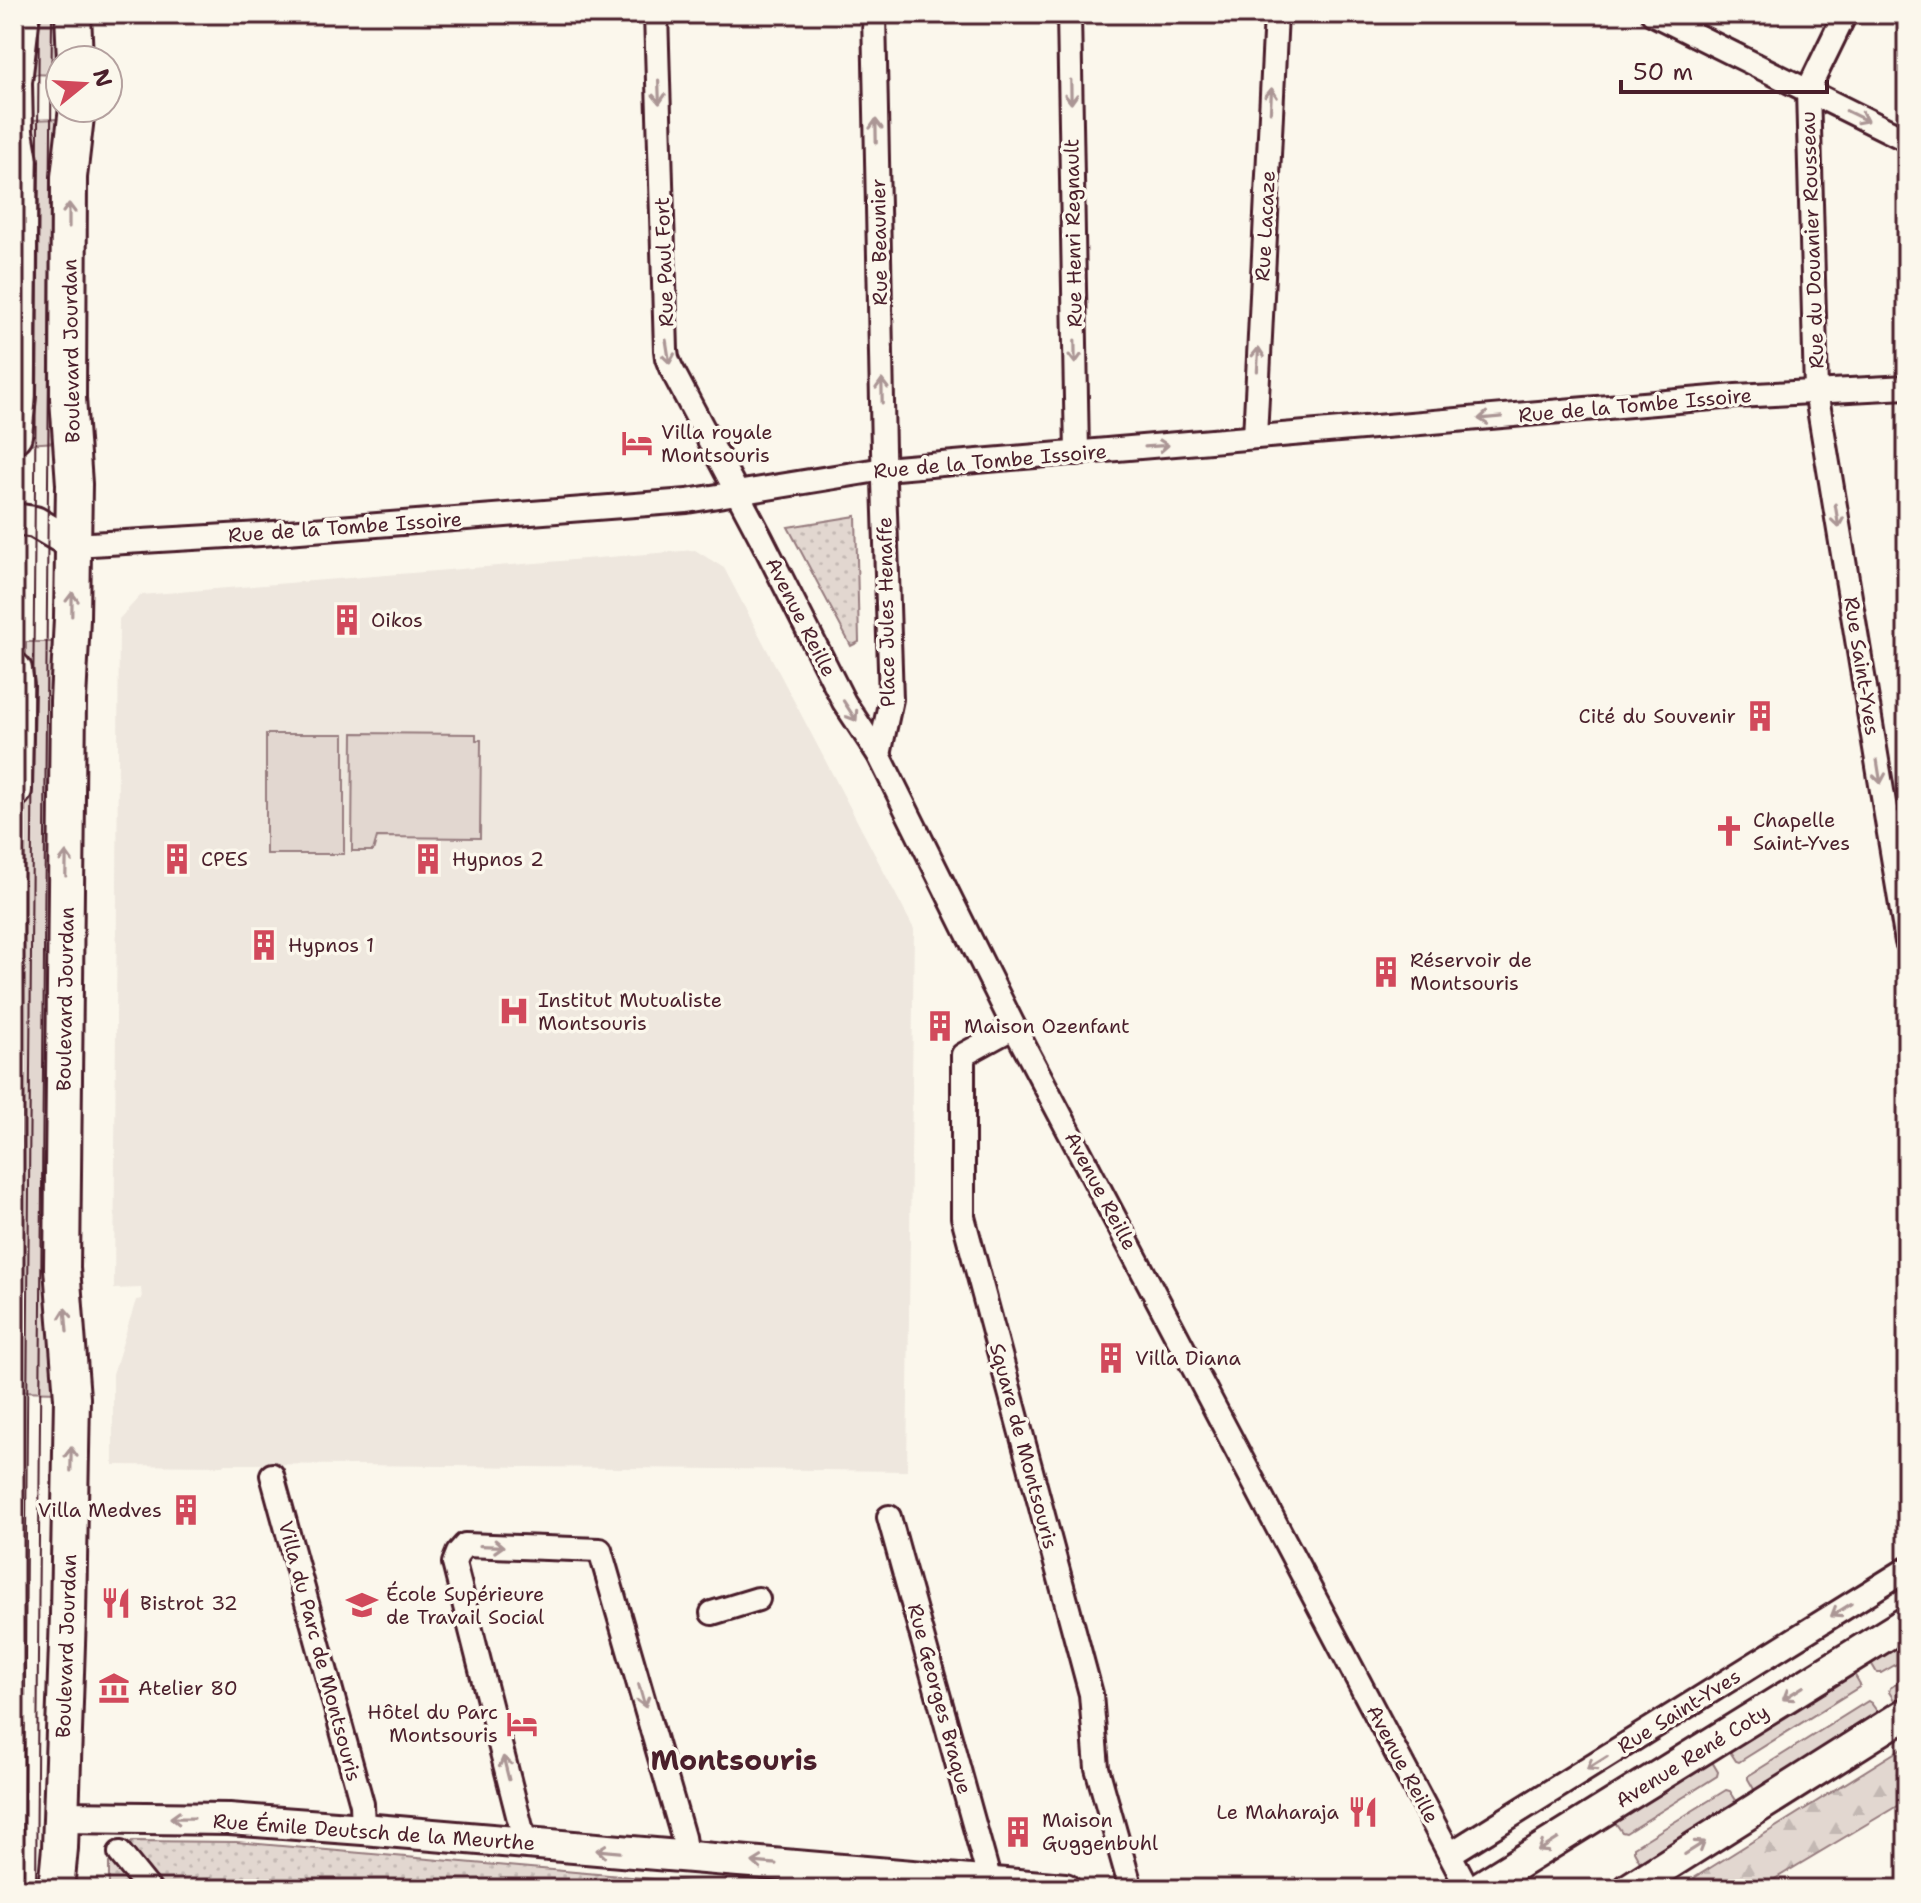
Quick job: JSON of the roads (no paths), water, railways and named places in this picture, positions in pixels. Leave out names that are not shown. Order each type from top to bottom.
[{"type":"main road","points":[[14,435],[18,396],[14,82],[22,14]]},
{"type":"main road","points":[[73,14],[74,44]]},
{"type":"main road","name":"Boulevard Jourdan","points":[[56,1889],[68,1615],[72,1398],[62,1268],[68,701],[74,545],[74,484],[68,398],[69,177],[75,124]]},
{"type":"main road","points":[[14,670],[14,790]]},
{"type":"street","name":"Rue Paul Fort","points":[[656,14],[667,358],[737,492]]},
{"type":"street","name":"Rue Beaunier","points":[[874,14],[884,469]]},
{"type":"street","name":"Rue Henri Regnault","points":[[1069,14],[1077,453]]},
{"type":"street","name":"Rue Lacaze","points":[[1255,437],[1276,14]]},
{"type":"street","points":[[1653,14],[1907,140]]},
{"type":"street","points":[[1808,90],[1845,14]]},
{"type":"street","name":"Rue du Douanier Rousseau","points":[[1808,90],[1816,391]]},
{"type":"street","name":"Rue de la Tombe Issoire","points":[[74,545],[261,534],[687,501],[884,469],[1816,391],[1907,387]]},
{"type":"street","name":"Rue Saint-Yves","points":[[1816,391],[1907,942]]},
{"type":"street","name":"Place Jules Henaffe","points":[[879,755],[891,699],[884,469]]},
{"type":"street","name":"Avenue Reille","points":[[737,492],[844,702],[879,755],[1014,1027],[1468,1889]]},
{"type":"street","points":[[14,519],[35,522],[74,545]]},
{"type":"street","name":"Square de Montsouris","points":[[1014,1027],[963,1055],[963,1217],[1091,1694],[1097,1768],[1131,1889]]},
{"type":"street","name":"Villa du Parc de Montsouris","points":[[272,1475],[362,1804],[363,1829]]},
{"type":"street","name":"Rue Georges Braque","points":[[889,1517],[990,1882]]},
{"type":"street","points":[[525,1843],[454,1563],[465,1545],[600,1550],[686,1856]]},
{"type":"street","name":"Rue Saint-Yves","points":[[1450,1854],[1907,1569]]},
{"type":"street","points":[[712,1613],[758,1599]]},
{"type":"street","name":"Avenue René Coty","points":[[1477,1889],[1907,1622]]},
{"type":"street","points":[[1629,1889],[1907,1713]]},
{"type":"street","name":"Rue Émile Deutsch de la Meurthe","points":[[61,1817],[229,1819],[1065,1889]]},
{"type":"street","points":[[120,1853],[149,1889]]},
{"type":"tram line","points":[[23,1889],[39,14]]},
{"type":"tram line","points":[[36,1889],[52,14]]},
{"type":"place","name":"Villa royale Montsouris","points":[[637,443]]},
{"type":"place","name":"Oikos","points":[[347,620]]},
{"type":"place","name":"Cité du Souvenir","points":[[1760,716]]},
{"type":"place","name":"Chapelle Saint-Yves","points":[[1729,831]]},
{"type":"place","name":"CPES","points":[[177,859]]},
{"type":"place","name":"Hypnos 2","points":[[428,859]]},
{"type":"place","name":"Hypnos 1","points":[[264,945]]},
{"type":"place","name":"Réservoir de Montsouris","points":[[1386,972]]},
{"type":"place","name":"Institut Mutualiste Montsouris","points":[[514,1011]]},
{"type":"place","name":"Maison Ozenfant","points":[[940,1026]]},
{"type":"place","name":"Villa Diana","points":[[1111,1358]]},
{"type":"place","name":"Villa Medves","points":[[186,1510]]},
{"type":"place","name":"Bistrot 32","points":[[116,1603]]},
{"type":"place","name":"École Supérieure de Travail Social","points":[[362,1605]]},
{"type":"place","name":"Atelier 80","points":[[114,1688]]},
{"type":"place","name":"Hôtel du Parc Montsouris","points":[[522,1724]]},
{"type":"place","name":"Le Maharaja","points":[[1363,1812]]},
{"type":"place","name":"Maison Guggenbuhl","points":[[1018,1832]]},
{"type":"district","name":"Montsouris","points":[[734,1760]]}]
